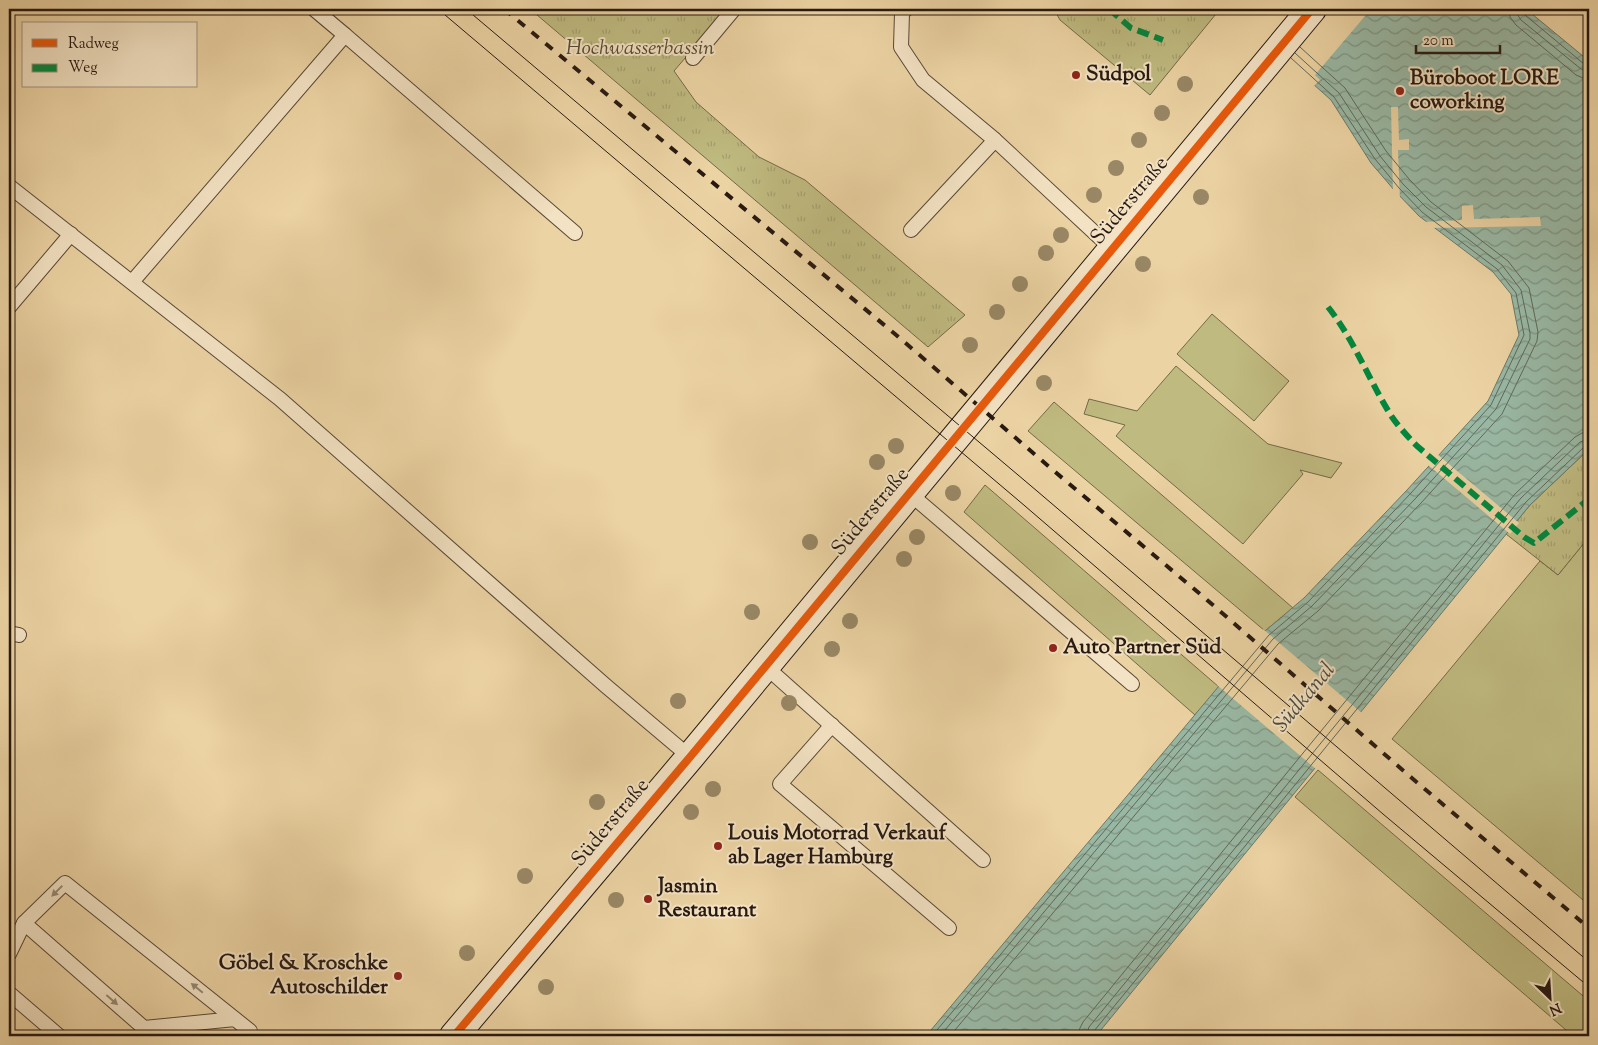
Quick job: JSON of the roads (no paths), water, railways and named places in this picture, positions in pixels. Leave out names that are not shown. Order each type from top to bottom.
[{"type":"main road","name":"Süderstraße","points":[[454,1036],[690,757],[1312,9]]},
{"type":"lane","points":[[314,9],[575,233]]},
{"type":"lane","points":[[693,58],[734,9]]},
{"type":"lane","points":[[906,9],[902,13],[901,47],[923,80],[995,140],[1112,250]]},
{"type":"lane","points":[[132,282],[345,35]]},
{"type":"lane","points":[[911,230],[995,140]]},
{"type":"lane","points":[[9,186],[280,399],[606,686],[690,757]]},
{"type":"lane","points":[[9,307],[71,234]]},
{"type":"lane","points":[[910,493],[1132,684]]},
{"type":"lane","points":[[766,666],[984,860]]},
{"type":"lane","points":[[832,725],[780,784],[949,928]]},
{"type":"lane","points":[[9,954],[24,923],[64,883],[250,1031],[249,1036]]},
{"type":"lane","points":[[24,923],[144,1028],[235,1019]]},
{"type":"lane","points":[[9,993],[59,1036]]},
{"type":"water","name":"Südkanal","points":[[1229,9],[1526,9],[1589,61],[1589,449],[1530,505],[1096,1036],[926,1036],[1265,631],[1304,598],[1407,490],[1488,401],[1519,335],[1511,294],[1493,272],[1419,216],[1371,163],[1331,100]]},
{"type":"tram line","points":[[438,9],[1025,506],[1383,814],[1589,987]]},
{"type":"tram line","points":[[466,9],[1037,491],[1589,962]]},
{"type":"railway","points":[[504,9],[895,334],[1589,928]]},
{"type":"place","name":"Südpol","points":[[1076,75]]},
{"type":"place","name":"Büroboot LORE coworking","points":[[1400,91]]},
{"type":"place","name":"Auto Partner Süd","points":[[1053,648]]},
{"type":"place","name":"Louis Motorrad Verkauf ab Lager Hamburg","points":[[718,846]]},
{"type":"place","name":"Jasmin Restaurant","points":[[648,899]]},
{"type":"place","name":"Göbel & Kroschke Autoschilder","points":[[398,976]]},
{"type":"park label","name":"Hochwasserbassin","points":[[640,49]]}]
